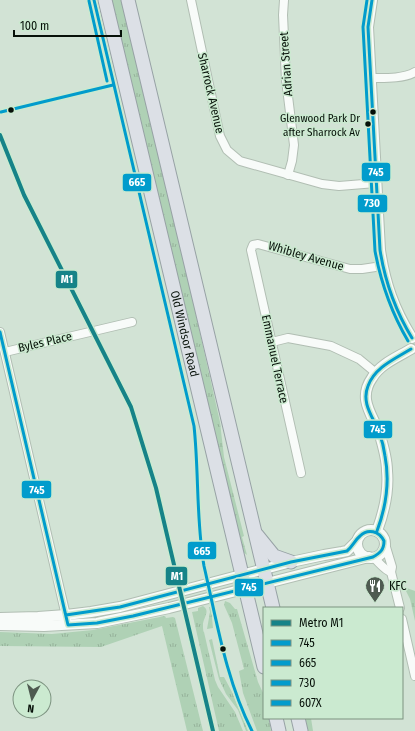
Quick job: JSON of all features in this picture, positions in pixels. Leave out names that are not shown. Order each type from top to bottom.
[{"type":"highway","name":"Old Windsor Road","points":[[105,0],[263,664]]},
{"type":"highway","name":"Old Windsor Road","points":[[128,0],[273,607]]},
{"type":"highway","points":[[255,532],[274,556],[291,562]]},
{"type":"highway","points":[[276,719],[279,731]]},
{"type":"highway","points":[[298,719],[301,731]]},
{"type":"street","name":"Sharrock Avenue","points":[[191,0],[220,136],[227,150],[240,161],[322,184],[376,183]]},
{"type":"street","name":"Adrian Street","points":[[284,0],[283,15],[286,80],[294,145],[288,175]]},
{"type":"street","points":[[372,0],[368,27],[380,250],[382,266],[397,314],[414,337],[410,344],[413,351],[385,365],[376,372],[372,377],[366,391],[366,403],[383,444],[388,479],[384,510],[376,531]]},
{"type":"street","points":[[371,78],[396,77],[415,72]]},
{"type":"street","name":"Whibley Avenue","points":[[253,246],[258,244],[264,245],[350,269],[382,266]]},
{"type":"street","name":"Emmanuel Terrace","points":[[253,246],[251,250],[252,255],[301,473]]},
{"type":"street","name":"Byles Place","points":[[5,352],[132,322]]},
{"type":"street","points":[[0,332],[68,625]]},
{"type":"street","points":[[272,342],[288,338],[331,346],[359,359],[376,372]]},
{"type":"street","points":[[391,572],[386,570],[371,557],[365,556],[359,550],[359,536],[367,530],[376,531],[383,537],[392,567],[391,572],[400,607]]},
{"type":"street","points":[[265,576],[291,562],[347,551],[358,541]]},
{"type":"street","points":[[0,625],[25,626],[97,623],[169,608],[191,602],[244,582],[265,576],[371,557],[382,552],[385,544]]},
{"type":"street","points":[[0,618],[38,617],[91,612],[120,607],[188,590],[244,582]]},
{"type":"street","points":[[403,623],[415,676]]},
{"type":"green space","points":[[111,0],[123,0],[156,138],[220,422],[224,457],[244,536],[242,537],[247,555],[243,552]]},
{"type":"green space","points":[[404,587],[415,591],[415,621],[410,599]]},
{"type":"green space","points":[[225,601],[237,609],[258,682],[263,693],[263,719],[269,719],[271,731],[257,731],[243,693],[239,671],[244,669],[232,623],[224,605]]},
{"type":"green space","points":[[203,606],[207,612],[203,622],[203,630],[215,680],[235,712],[243,731],[219,731],[192,612],[198,611],[198,608]]},
{"type":"green space","points":[[209,607],[211,607],[213,628],[207,629],[210,612]]},
{"type":"green space","points":[[165,616],[166,618],[175,618],[203,731],[187,731],[162,626],[101,647],[0,646],[0,632],[52,634],[93,630]]},
{"type":"green space","points":[[212,639],[220,677],[224,677],[232,692],[248,731],[246,731],[238,710],[226,694],[219,679],[209,640]]},
{"type":"green space","points":[[305,719],[311,719],[313,731],[308,731]]},
{"type":"metro line","name":"M1","points":[[0,135],[24,195],[131,407],[156,488],[213,731]]},
{"type":"transit line","name":"665","points":[[94,0],[194,426],[201,549],[204,566],[223,650],[235,692],[252,731]]},
{"type":"transit line","name":"730","points":[[367,0],[363,27],[375,251],[387,297],[408,341]]},
{"type":"transit line","name":"745","points":[[372,0],[368,27],[380,250],[392,296],[412,338]]},
{"type":"transit line","name":"607X","points":[[89,1],[107,81]]},
{"type":"transit line","name":"607X","points":[[1,112],[113,85]]},
{"type":"transit line","name":"745","points":[[0,332],[68,625],[97,623],[133,616],[373,557],[381,551],[384,541],[379,535],[370,531],[358,538],[347,551],[291,562],[120,607],[66,615]]},
{"type":"transit line","name":"745","points":[[377,531],[385,504],[387,475],[381,438],[367,404],[366,392],[371,379],[380,369],[411,349]]},
{"type":"place","name":"Glenwood Park Dr after Sharrock Av","points":[[368,124]]},
{"type":"place","name":"KFC","points":[[375,603]]}]
